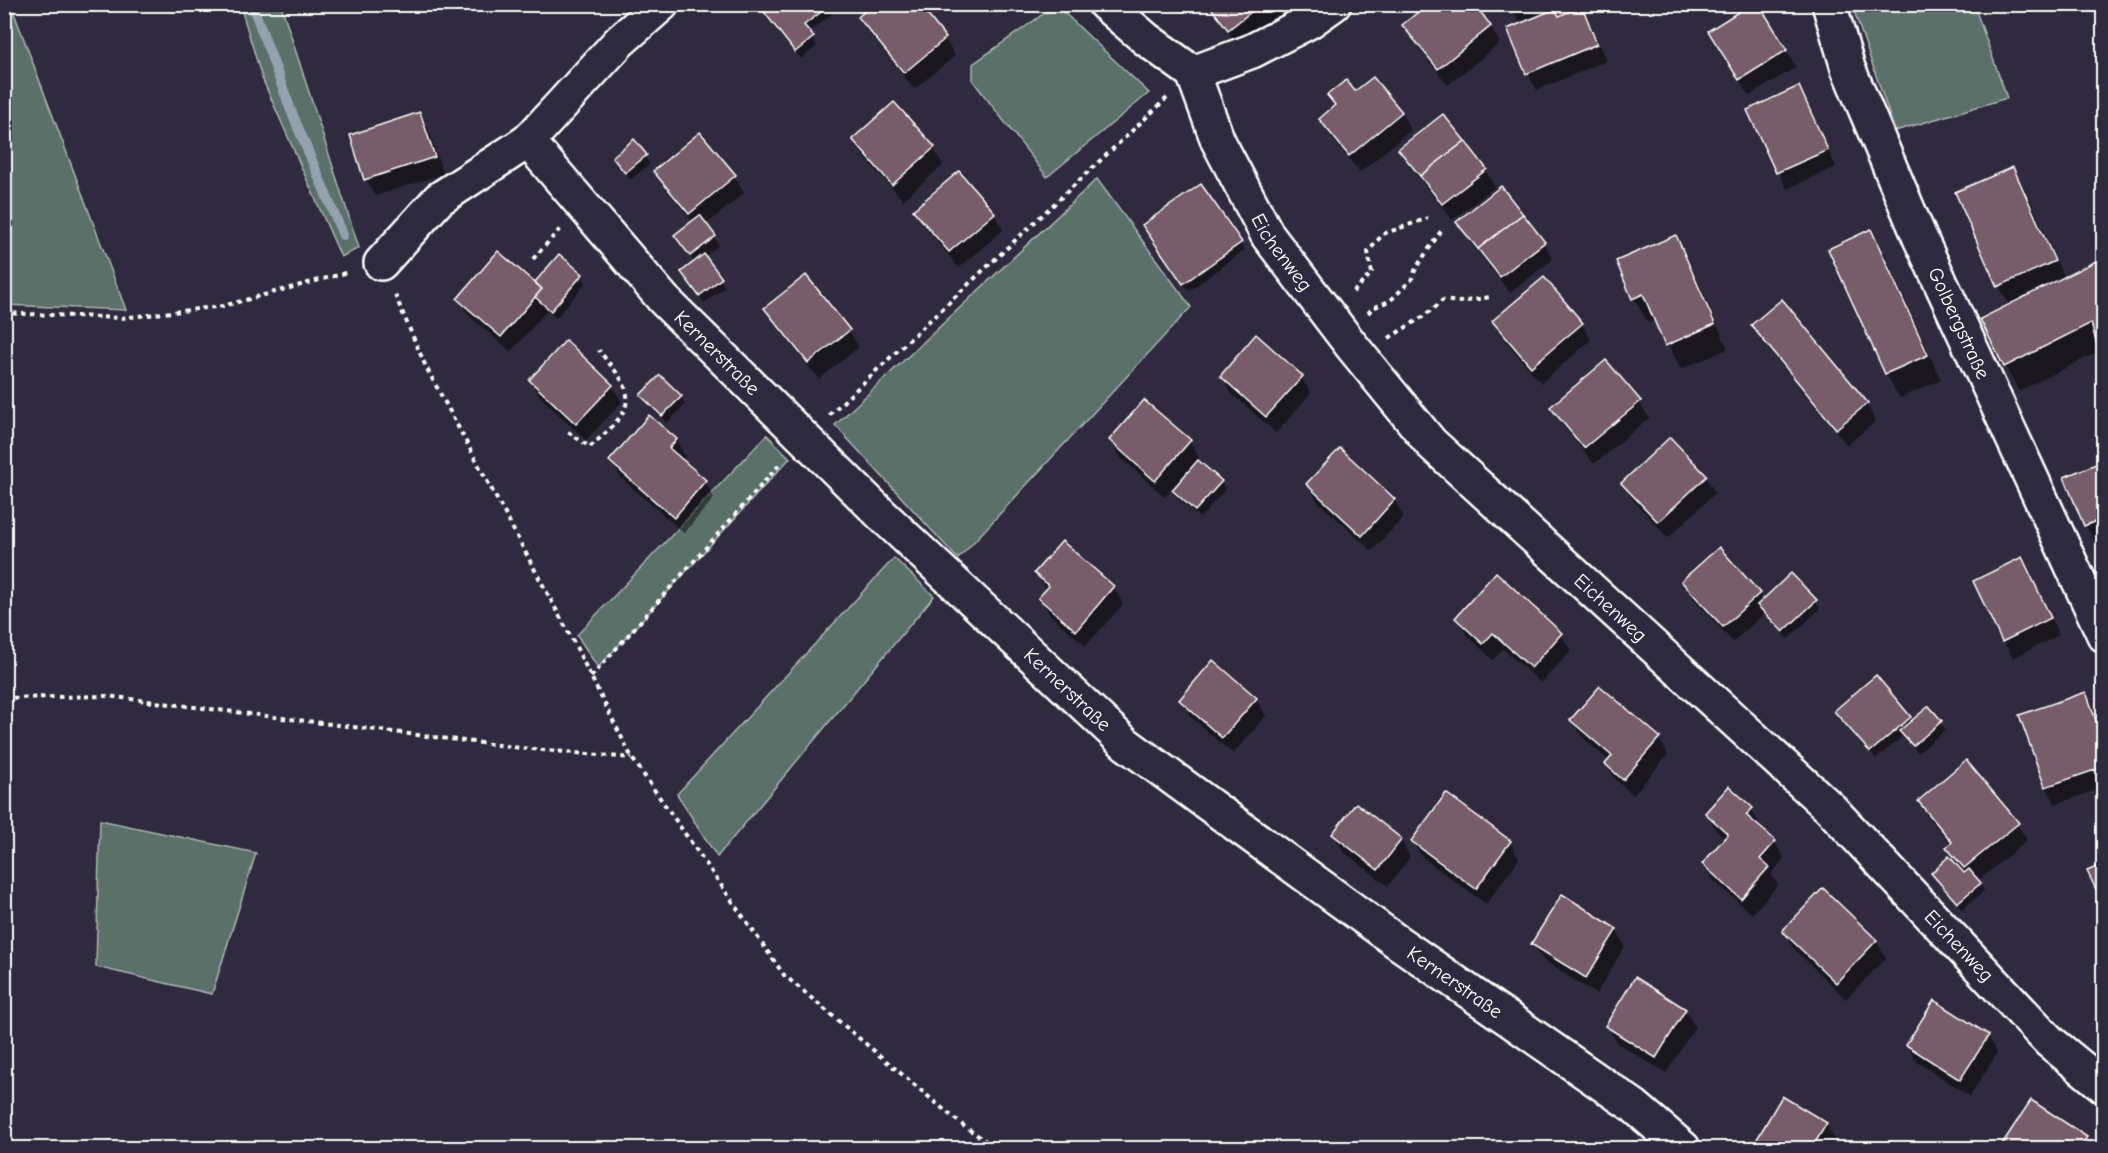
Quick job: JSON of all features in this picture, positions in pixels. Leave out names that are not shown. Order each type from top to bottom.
[{"type":"street","points":[[381,263],[439,199],[528,141],[620,41],[662,4]]},
{"type":"street","points":[[1105,4],[1146,39],[1193,73],[1252,51],[1310,21],[1334,4]]},
{"type":"street","name":"Golbergstraße","points":[[1829,4],[1848,68],[1916,228],[2103,635]]},
{"type":"street","name":"Eichenweg","points":[[1193,73],[1218,141],[1268,236],[1346,338],[1431,443],[1830,808],[2049,1041],[2103,1086]]},
{"type":"street","name":"Kernerstraße","points":[[528,141],[664,300],[882,515],[1126,744],[1396,941],[1634,1106],[1683,1149]]},
{"type":"path","points":[[591,677],[804,438],[1193,73]]},
{"type":"path","points":[[1346,338],[1372,273],[1368,252],[1383,234],[1428,219]]},
{"type":"path","points":[[1346,338],[1373,308],[1391,300],[1412,279],[1416,268],[1441,231]]},
{"type":"path","points":[[4,313],[122,318],[223,306],[381,263],[426,367],[633,758],[783,975],[960,1124],[996,1149]]},
{"type":"path","points":[[1346,338],[1384,341],[1424,316],[1443,300],[1461,302],[1490,297]]},
{"type":"path","points":[[568,432],[590,447],[621,415],[628,402],[626,388],[599,350]]},
{"type":"path","points":[[4,698],[107,696],[509,746],[633,758]]},
{"type":"green space","points":[[11,4],[126,310],[5,305],[4,5]]},
{"type":"green space","points":[[240,5],[281,5],[359,248],[341,257],[262,78]]},
{"type":"green space","points":[[1056,5],[1149,93],[1047,177],[973,81],[973,64]]},
{"type":"green space","points":[[1852,5],[1974,5],[2007,98],[1895,131]]},
{"type":"green space","points":[[1097,179],[1191,307],[958,559],[835,425]]},
{"type":"green space","points":[[767,435],[790,458],[598,668],[577,635]]},
{"type":"green space","points":[[894,558],[934,596],[717,857],[677,794]]},
{"type":"green space","points":[[100,820],[256,853],[212,994],[96,967]]},
{"type":"building","points":[[758,4],[828,4],[829,6],[804,25],[814,37],[795,52]]},
{"type":"building","points":[[873,4],[919,4],[946,38],[904,73],[858,17]]},
{"type":"building","points":[[1208,4],[1261,4],[1228,30]]},
{"type":"building","points":[[1428,4],[1475,4],[1491,26],[1438,69],[1402,25]]},
{"type":"building","points":[[1751,4],[1759,4],[1787,50],[1739,80],[1708,31]]},
{"type":"building","points":[[1582,6],[1597,44],[1526,74],[1507,29],[1555,9],[1559,16]]},
{"type":"building","points":[[1373,77],[1402,112],[1349,156],[1319,119],[1335,105],[1327,95],[1346,80],[1355,91]]},
{"type":"building","points":[[1799,86],[1828,150],[1776,173],[1747,110]]},
{"type":"building","points":[[894,102],[935,147],[892,185],[852,139]]},
{"type":"building","points":[[420,112],[435,157],[364,180],[350,135]]},
{"type":"building","points":[[1443,114],[1465,141],[1420,176],[1398,149]]},
{"type":"building","points":[[700,132],[736,175],[689,214],[653,171]]},
{"type":"building","points":[[634,139],[647,155],[625,173],[612,157]]},
{"type":"building","points":[[1465,141],[1487,169],[1442,204],[1420,176]]},
{"type":"building","points":[[2013,167],[2055,261],[1997,287],[1955,192]]},
{"type":"building","points":[[959,171],[995,213],[949,252],[913,210]]},
{"type":"building","points":[[1201,184],[1242,242],[1183,284],[1142,225]]},
{"type":"building","points":[[1501,186],[1523,214],[1478,249],[1456,222]]},
{"type":"building","points":[[1523,214],[1545,242],[1500,277],[1478,249]]},
{"type":"building","points":[[700,215],[716,236],[690,256],[674,235]]},
{"type":"building","points":[[1871,229],[1928,355],[1885,374],[1828,249]]},
{"type":"building","points":[[1676,235],[1715,324],[1665,346],[1643,294],[1632,299],[1616,261]]},
{"type":"building","points":[[498,251],[542,289],[501,337],[457,299]]},
{"type":"building","points":[[559,254],[583,274],[551,311],[535,297],[542,289],[535,282]]},
{"type":"building","points":[[704,254],[722,278],[699,296],[681,272]]},
{"type":"building","points":[[2096,261],[2104,277],[2104,371],[2091,323],[2004,367],[1980,319]]},
{"type":"building","points":[[806,275],[850,330],[808,363],[764,308]]},
{"type":"building","points":[[1544,277],[1583,323],[1531,367],[1492,321]]},
{"type":"building","points":[[1782,299],[1868,403],[1836,429],[1751,325]]},
{"type":"building","points":[[1256,334],[1303,376],[1266,417],[1220,376]]},
{"type":"building","points":[[566,340],[613,385],[576,424],[529,380]]},
{"type":"building","points":[[1606,360],[1641,401],[1584,448],[1550,407]]},
{"type":"building","points":[[660,375],[682,396],[662,416],[640,395]]},
{"type":"building","points":[[1144,400],[1191,440],[1155,481],[1109,440]]},
{"type":"building","points":[[649,415],[677,439],[669,448],[706,480],[674,518],[609,461]]},
{"type":"building","points":[[1670,437],[1707,476],[1658,522],[1621,483]]},
{"type":"building","points":[[1340,448],[1395,499],[1362,536],[1306,484]]},
{"type":"building","points":[[1198,460],[1222,481],[1195,511],[1172,490]]},
{"type":"building","points":[[2096,464],[2104,482],[2104,518],[2084,526],[2064,477]]},
{"type":"building","points":[[1062,541],[1114,586],[1076,631],[1038,598],[1049,586],[1034,573]]},
{"type":"building","points":[[1719,547],[1760,593],[1723,627],[1681,581]]},
{"type":"building","points":[[2022,557],[2051,618],[2002,642],[1973,581]]},
{"type":"building","points":[[1496,572],[1562,633],[1531,668],[1493,633],[1483,644],[1455,618]]},
{"type":"building","points":[[1791,573],[1817,600],[1783,632],[1757,605]]},
{"type":"building","points":[[1213,660],[1257,698],[1222,738],[1179,700]]},
{"type":"building","points":[[1876,675],[1911,717],[1870,752],[1834,711]]},
{"type":"building","points":[[1600,686],[1660,737],[1623,780],[1605,764],[1612,756],[1570,720]]},
{"type":"building","points":[[2086,692],[2104,743],[2104,767],[2045,787],[2019,715]]},
{"type":"building","points":[[1929,706],[1942,721],[1913,746],[1899,731]]},
{"type":"building","points":[[1966,760],[2019,823],[1964,868],[1946,847],[1952,842],[1918,801]]},
{"type":"building","points":[[1729,786],[1753,808],[1746,815],[1776,841],[1760,859],[1769,867],[1741,899],[1702,864],[1728,834],[1705,813]]},
{"type":"building","points":[[1446,793],[1511,841],[1476,889],[1411,841]]},
{"type":"building","points":[[1356,803],[1402,839],[1378,870],[1332,834]]},
{"type":"building","points":[[1949,856],[1964,873],[1969,869],[1981,883],[1957,903],[1931,873]]},
{"type":"building","points":[[2104,864],[2104,906],[2087,871]]},
{"type":"building","points":[[1823,888],[1877,940],[1836,983],[1782,931]]},
{"type":"building","points":[[1562,894],[1617,929],[1586,978],[1531,944]]},
{"type":"building","points":[[1635,977],[1686,1009],[1656,1058],[1605,1026]]},
{"type":"building","points":[[1934,1000],[1989,1035],[1960,1080],[1906,1045]]},
{"type":"building","points":[[1782,1096],[1827,1123],[1812,1148],[1758,1148],[1753,1146]]},
{"type":"building","points":[[2031,1100],[2087,1137],[2080,1148],[2010,1148],[2002,1144]]},
{"type":"waterway","points":[[252,4],[292,113],[343,235]]}]
